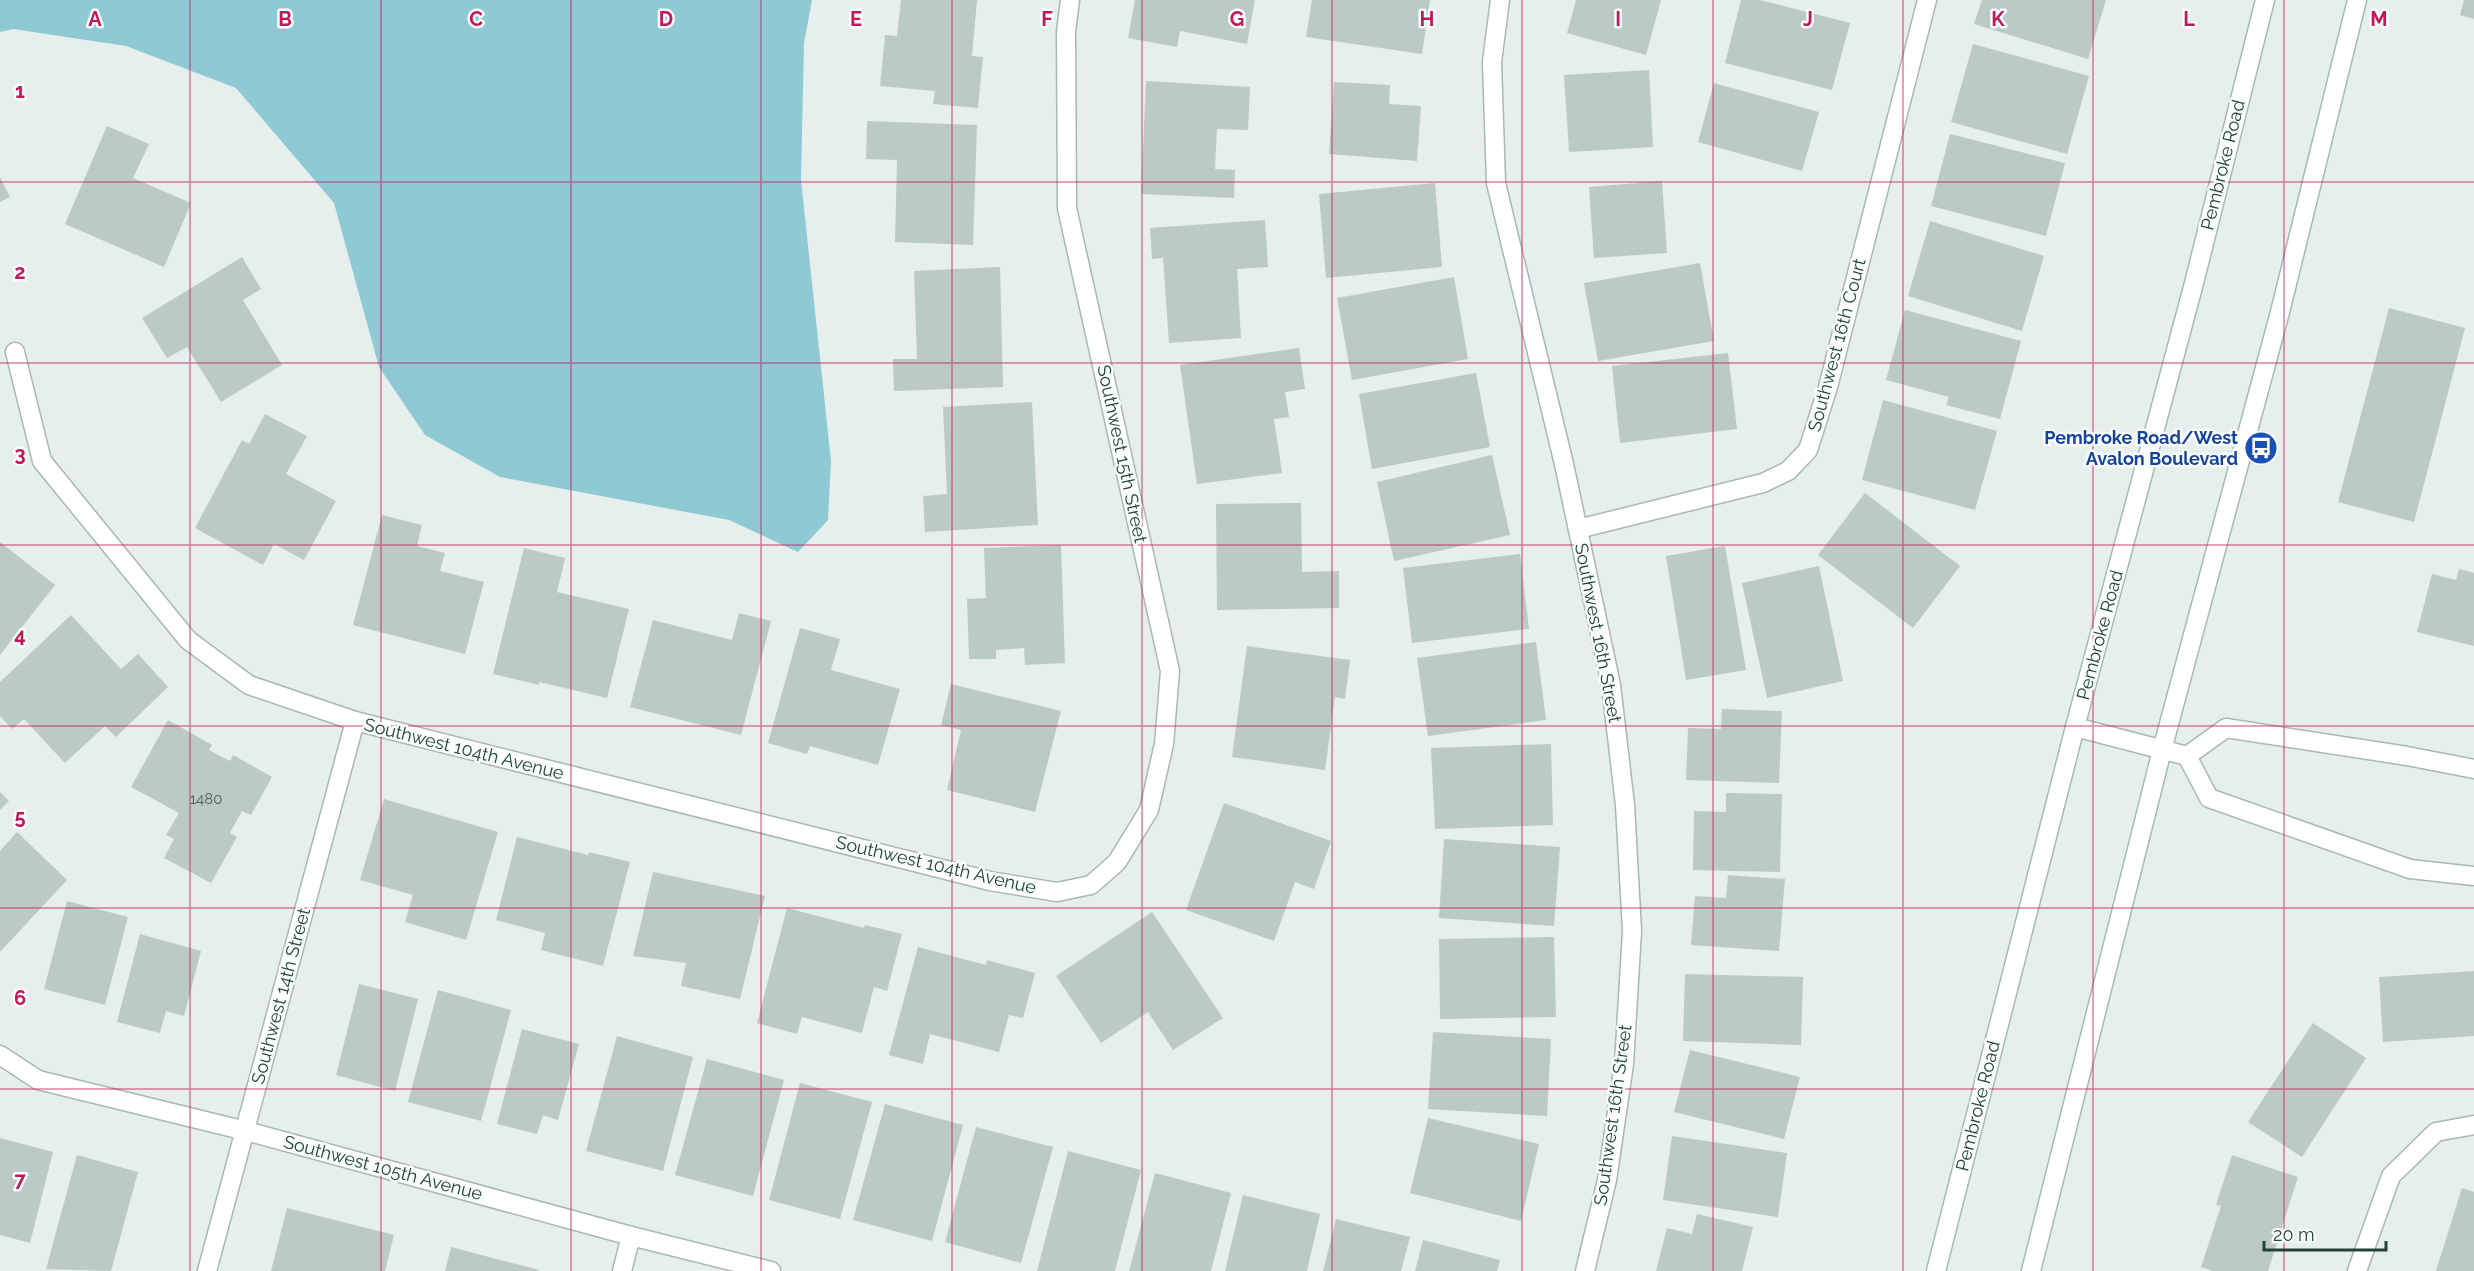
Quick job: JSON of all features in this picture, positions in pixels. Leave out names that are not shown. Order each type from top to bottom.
[{"type":"street","name":"Southwest 15th Street","points":[[1070,0],[1065,32],[1067,208],[1170,671],[1164,744],[1149,810],[1118,862],[1090,885]]},
{"type":"street","name":"Southwest 16th Street","points":[[1500,0],[1492,62],[1496,183],[1578,529],[1611,685],[1625,806],[1632,931],[1624,1064],[1607,1180],[1585,1271]]},
{"type":"street","name":"Southwest 16th Court","points":[[1578,529],[1763,483],[1788,471],[1808,450],[1828,387],[1927,0]]},
{"type":"street","name":"Pembroke Road","points":[[1936,1271],[2075,727],[2190,298],[2265,0]]},
{"type":"street","points":[[2031,1271],[2162,750],[2280,312],[2357,0]]},
{"type":"street","name":"Southwest 104th Avenue","points":[[15,352],[42,461],[188,640],[249,685],[355,721],[990,881],[1057,892],[1090,885]]},
{"type":"street","name":"Southwest 14th Street","points":[[207,1271],[355,721]]},
{"type":"street","points":[[2075,727],[2187,756],[2226,728],[2407,756],[2474,769]]},
{"type":"street","points":[[2187,756],[2208,798],[2410,869],[2474,876]]},
{"type":"street","name":"Southwest 105th Avenue","points":[[0,1055],[38,1080],[246,1131],[631,1236],[771,1271]]},
{"type":"street","points":[[2357,1271],[2391,1176],[2436,1132],[2474,1125]]},
{"type":"street","points":[[622,1271],[631,1236]]},
{"type":"water","points":[[0,0],[812,0],[804,43],[801,180],[831,461],[828,520],[798,552],[729,520],[500,477],[425,435],[379,367],[334,203],[236,88],[126,46],[13,29],[0,32]]},
{"type":"building","points":[[901,0],[977,0],[972,56],[983,57],[978,108],[933,104],[935,91],[880,86],[885,35],[897,36]]},
{"type":"building","points":[[1135,0],[1255,0],[1247,44],[1180,31],[1177,47],[1128,38]]},
{"type":"building","points":[[1312,0],[1430,0],[1422,54],[1306,37]]},
{"type":"building","points":[[1576,0],[1661,0],[1646,55],[1567,33]]},
{"type":"building","points":[[1741,0],[1760,0],[1850,23],[1832,90],[1725,63]]},
{"type":"building","points":[[1982,0],[2106,0],[2088,59],[1974,24]]},
{"type":"building","points":[[2464,0],[2474,0],[2474,19],[2460,15]]},
{"type":"building","points":[[1973,44],[2089,76],[2067,154],[1951,122]]},
{"type":"building","points":[[1649,70],[1653,147],[1569,152],[1564,75]]},
{"type":"building","points":[[1146,81],[1250,87],[1248,130],[1217,129],[1215,169],[1235,170],[1234,198],[1141,194]]},
{"type":"building","points":[[1334,82],[1390,85],[1389,104],[1421,106],[1417,161],[1329,154]]},
{"type":"building","points":[[1714,83],[1819,112],[1802,171],[1698,142]]},
{"type":"building","points":[[867,121],[977,125],[973,245],[895,242],[897,160],[866,159]]},
{"type":"building","points":[[107,126],[149,144],[133,178],[191,203],[164,267],[65,224]]},
{"type":"building","points":[[1950,134],[2065,163],[2046,236],[1931,206]]},
{"type":"building","points":[[0,177],[10,197],[0,202]]},
{"type":"building","points":[[1662,181],[1667,253],[1594,258],[1589,187]]},
{"type":"building","points":[[1435,183],[1442,267],[1326,278],[1319,194]]},
{"type":"building","points":[[1265,220],[1268,267],[1237,269],[1241,338],[1169,343],[1163,258],[1152,259],[1150,228]]},
{"type":"building","points":[[1930,221],[2044,256],[2022,331],[1908,296]]},
{"type":"building","points":[[242,257],[261,289],[243,300],[282,365],[221,402],[187,347],[167,358],[142,318]]},
{"type":"building","points":[[1700,263],[1714,341],[1598,361],[1584,283]]},
{"type":"building","points":[[1000,267],[1003,387],[894,391],[893,359],[917,359],[914,271]]},
{"type":"building","points":[[1454,277],[1468,359],[1352,380],[1337,298]]},
{"type":"building","points":[[2389,308],[2465,328],[2414,522],[2338,502]]},
{"type":"building","points":[[1905,310],[2021,341],[2000,419],[1946,405],[1949,397],[1886,380]]},
{"type":"building","points":[[1299,348],[1305,389],[1285,392],[1289,417],[1274,419],[1282,473],[1197,484],[1180,365]]},
{"type":"building","points":[[1728,353],[1737,429],[1620,443],[1612,366]]},
{"type":"building","points":[[1476,373],[1490,447],[1372,469],[1359,394]]},
{"type":"building","points":[[1883,400],[1997,431],[1975,510],[1862,480]]},
{"type":"building","points":[[1032,402],[1038,525],[925,532],[923,496],[947,494],[943,407]]},
{"type":"building","points":[[265,414],[307,436],[286,474],[336,501],[304,560],[274,544],[263,565],[195,528],[242,440],[249,444]]},
{"type":"building","points":[[1492,455],[1510,535],[1394,561],[1377,482]]},
{"type":"building","points":[[1865,493],[1960,566],[1913,628],[1818,555]]},
{"type":"building","points":[[1301,503],[1302,572],[1339,571],[1339,608],[1217,610],[1216,504]]},
{"type":"building","points":[[382,515],[422,525],[417,546],[445,553],[440,571],[484,582],[465,654],[353,625]]},
{"type":"building","points":[[0,542],[55,585],[0,655]]},
{"type":"building","points":[[1061,545],[1065,663],[1025,665],[1024,648],[996,650],[996,659],[969,659],[967,599],[986,598],[984,548]]},
{"type":"building","points":[[1725,546],[1746,670],[1686,680],[1666,556]]},
{"type":"building","points":[[524,548],[565,558],[557,592],[629,609],[607,698],[493,674]]},
{"type":"building","points":[[1520,554],[1529,629],[1412,643],[1403,568]]},
{"type":"building","points":[[1819,566],[1843,681],[1767,698],[1742,583]]},
{"type":"building","points":[[2459,569],[2474,573],[2474,646],[2417,632],[2432,574],[2456,580]]},
{"type":"building","points":[[739,613],[771,621],[741,735],[630,707],[653,620],[732,640]]},
{"type":"building","points":[[71,615],[121,669],[138,654],[168,687],[116,737],[105,726],[65,763],[24,719],[12,729],[0,716],[0,682]]},
{"type":"building","points":[[800,628],[840,639],[831,670],[900,689],[878,765],[810,746],[807,754],[768,743]]},
{"type":"building","points":[[1536,642],[1546,720],[1428,736],[1417,658]]},
{"type":"building","points":[[1247,646],[1350,660],[1345,699],[1335,697],[1325,770],[1232,757]]},
{"type":"building","points":[[951,684],[1061,711],[1035,812],[947,790],[961,730],[941,725]]},
{"type":"building","points":[[1722,709],[1782,711],[1779,783],[1686,780],[1688,728],[1721,729]]},
{"type":"building","points":[[168,720],[212,745],[209,750],[230,761],[233,755],[272,777],[251,815],[242,811],[230,833],[237,837],[211,883],[164,858],[174,839],[166,835],[179,813],[131,787]]},
{"type":"building","points":[[1551,744],[1553,825],[1435,829],[1431,748]]},
{"type":"building","points":[[0,792],[9,801],[0,810]]},
{"type":"building","points":[[1726,793],[1782,794],[1780,872],[1693,870],[1694,811],[1726,812]]},
{"type":"building","points":[[384,799],[498,832],[466,940],[405,922],[413,895],[360,880]]},
{"type":"building","points":[[1224,803],[1331,841],[1314,889],[1295,882],[1274,941],[1186,910]]},
{"type":"building","points":[[17,832],[67,880],[0,952],[0,851]]},
{"type":"building","points":[[517,837],[588,855],[589,852],[630,862],[603,966],[541,950],[545,933],[496,920]]},
{"type":"building","points":[[1444,839],[1560,847],[1554,926],[1439,918]]},
{"type":"building","points":[[653,872],[765,896],[740,999],[681,986],[686,963],[633,956]]},
{"type":"building","points":[[1728,875],[1785,879],[1779,951],[1691,945],[1695,896],[1726,898]]},
{"type":"building","points":[[67,901],[128,917],[105,1005],[44,989]]},
{"type":"building","points":[[787,908],[864,928],[865,925],[902,934],[887,991],[874,987],[862,1033],[802,1017],[797,1034],[757,1023]]},
{"type":"building","points":[[1152,912],[1223,1018],[1173,1050],[1148,1012],[1101,1043],[1056,976]]},
{"type":"building","points":[[140,934],[201,951],[184,1016],[166,1011],[160,1033],[117,1022]]},
{"type":"building","points":[[1554,937],[1556,1017],[1440,1019],[1439,939]]},
{"type":"building","points":[[918,947],[986,965],[987,960],[1035,973],[1023,1018],[1009,1015],[999,1052],[930,1034],[923,1064],[889,1055]]},
{"type":"building","points":[[2474,971],[2474,1036],[2383,1042],[2379,977]]},
{"type":"building","points":[[1685,974],[1803,977],[1801,1045],[1683,1041]]},
{"type":"building","points":[[359,984],[418,999],[395,1091],[336,1075]]},
{"type":"building","points":[[438,990],[511,1010],[481,1121],[408,1102]]},
{"type":"building","points":[[2313,1023],[2366,1058],[2302,1157],[2248,1122]]},
{"type":"building","points":[[522,1029],[579,1044],[558,1120],[543,1115],[537,1134],[497,1124]]},
{"type":"building","points":[[1433,1032],[1551,1039],[1547,1116],[1428,1109]]},
{"type":"building","points":[[617,1036],[693,1057],[663,1171],[586,1151]]},
{"type":"building","points":[[1690,1050],[1800,1077],[1784,1139],[1674,1112]]},
{"type":"building","points":[[707,1059],[784,1080],[753,1196],[675,1175]]},
{"type":"building","points":[[800,1083],[872,1102],[840,1219],[769,1200]]},
{"type":"building","points":[[885,1104],[963,1125],[932,1241],[853,1220]]},
{"type":"building","points":[[1428,1118],[1539,1144],[1521,1221],[1410,1193]]},
{"type":"building","points":[[976,1127],[1053,1147],[1021,1263],[945,1242]]},
{"type":"building","points":[[1672,1136],[1787,1153],[1778,1217],[1663,1200]]},
{"type":"building","points":[[0,1138],[53,1152],[30,1243],[0,1235]]},
{"type":"building","points":[[1068,1151],[1141,1170],[1115,1271],[1037,1271]]},
{"type":"building","points":[[77,1155],[138,1172],[111,1271],[46,1269]]},
{"type":"building","points":[[2232,1155],[2298,1177],[2268,1271],[2213,1271],[2201,1267],[2221,1206],[2216,1205]]},
{"type":"building","points":[[1155,1173],[1231,1193],[1211,1271],[1129,1271]]},
{"type":"building","points":[[2462,1188],[2474,1192],[2474,1271],[2436,1271]]},
{"type":"building","points":[[1243,1195],[1320,1214],[1307,1271],[1225,1271]]},
{"type":"building","points":[[287,1208],[394,1235],[385,1271],[271,1271]]},
{"type":"building","points":[[1697,1214],[1753,1227],[1742,1271],[1656,1271],[1667,1228],[1692,1234]]},
{"type":"building","points":[[1336,1219],[1410,1237],[1401,1271],[1323,1271]]},
{"type":"building","points":[[1423,1240],[1500,1260],[1497,1271],[1415,1271]]},
{"type":"building","points":[[451,1247],[539,1270],[539,1271],[445,1271]]},
{"type":"place","name":"Pembroke Road/West Avalon Boulevard","points":[[2261,448]]}]
